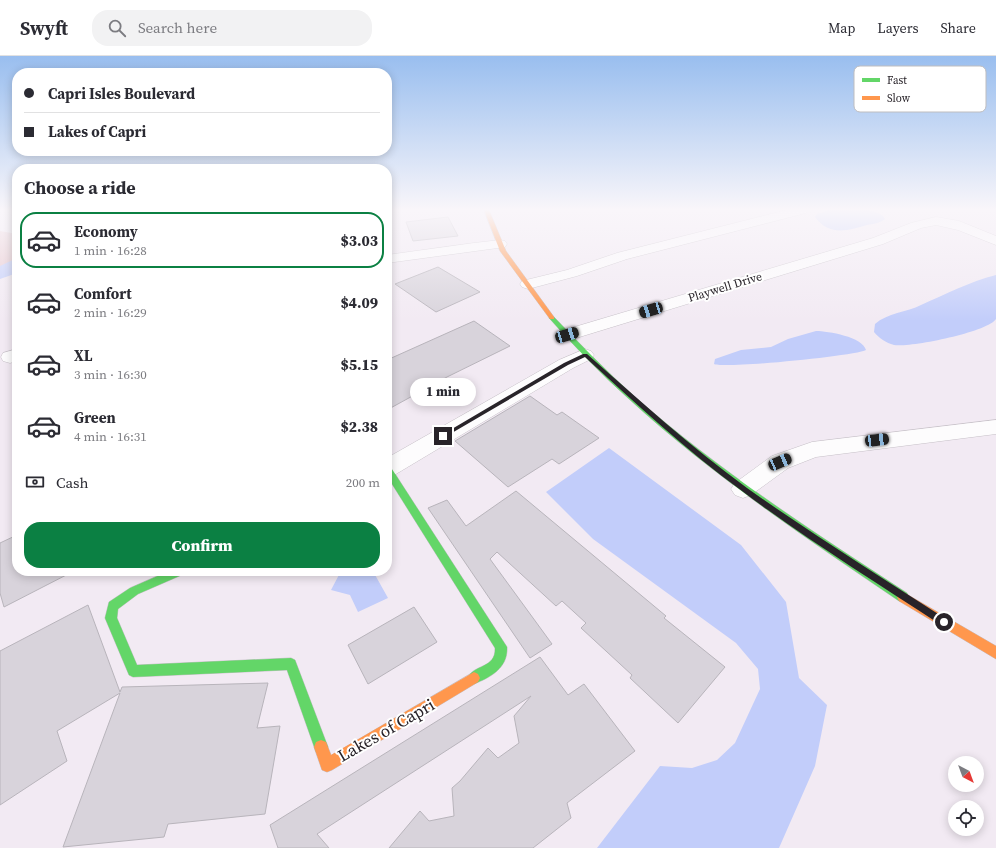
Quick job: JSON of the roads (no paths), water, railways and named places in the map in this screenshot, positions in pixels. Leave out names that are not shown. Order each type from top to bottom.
[{"type":"street","points":[[524,279],[572,273],[622,256],[657,247]]},
{"type":"street","name":"Playwell Drive","points":[[567,335],[858,247]]},
{"type":"street","points":[[392,258],[432,254],[446,257],[502,248],[567,335],[585,355],[664,426],[744,489],[866,573],[996,653]]},
{"type":"street","name":"Lakes of Capri","points":[[392,466],[559,368],[585,355]]},
{"type":"street","points":[[744,489],[780,462],[812,450],[833,446],[996,427]]},
{"type":"street","name":"Lakes of Capri","points":[[169,576],[124,597],[113,607],[111,612],[133,671],[291,664],[327,765],[493,667],[498,663],[502,653],[501,647],[392,474]]},
{"type":"water","points":[[12,260],[12,275],[0,279],[0,266]]},
{"type":"water","points":[[996,275],[996,319],[990,324],[964,334],[948,338],[931,342],[902,345],[888,343],[874,332],[875,324],[885,317],[915,307],[967,285]]},
{"type":"water","points":[[816,331],[828,332],[852,338],[863,345],[866,350],[857,353],[789,361],[740,365],[714,364],[715,359],[741,350],[771,347],[788,339]]},
{"type":"water","points":[[609,448],[741,545],[786,602],[799,678],[827,705],[815,766],[779,848],[597,848],[660,766],[692,768],[717,760],[735,743],[760,689],[758,669],[736,643],[593,539],[546,492]]},
{"type":"water","points":[[338,576],[376,576],[388,598],[358,612],[350,595],[331,590]]}]
